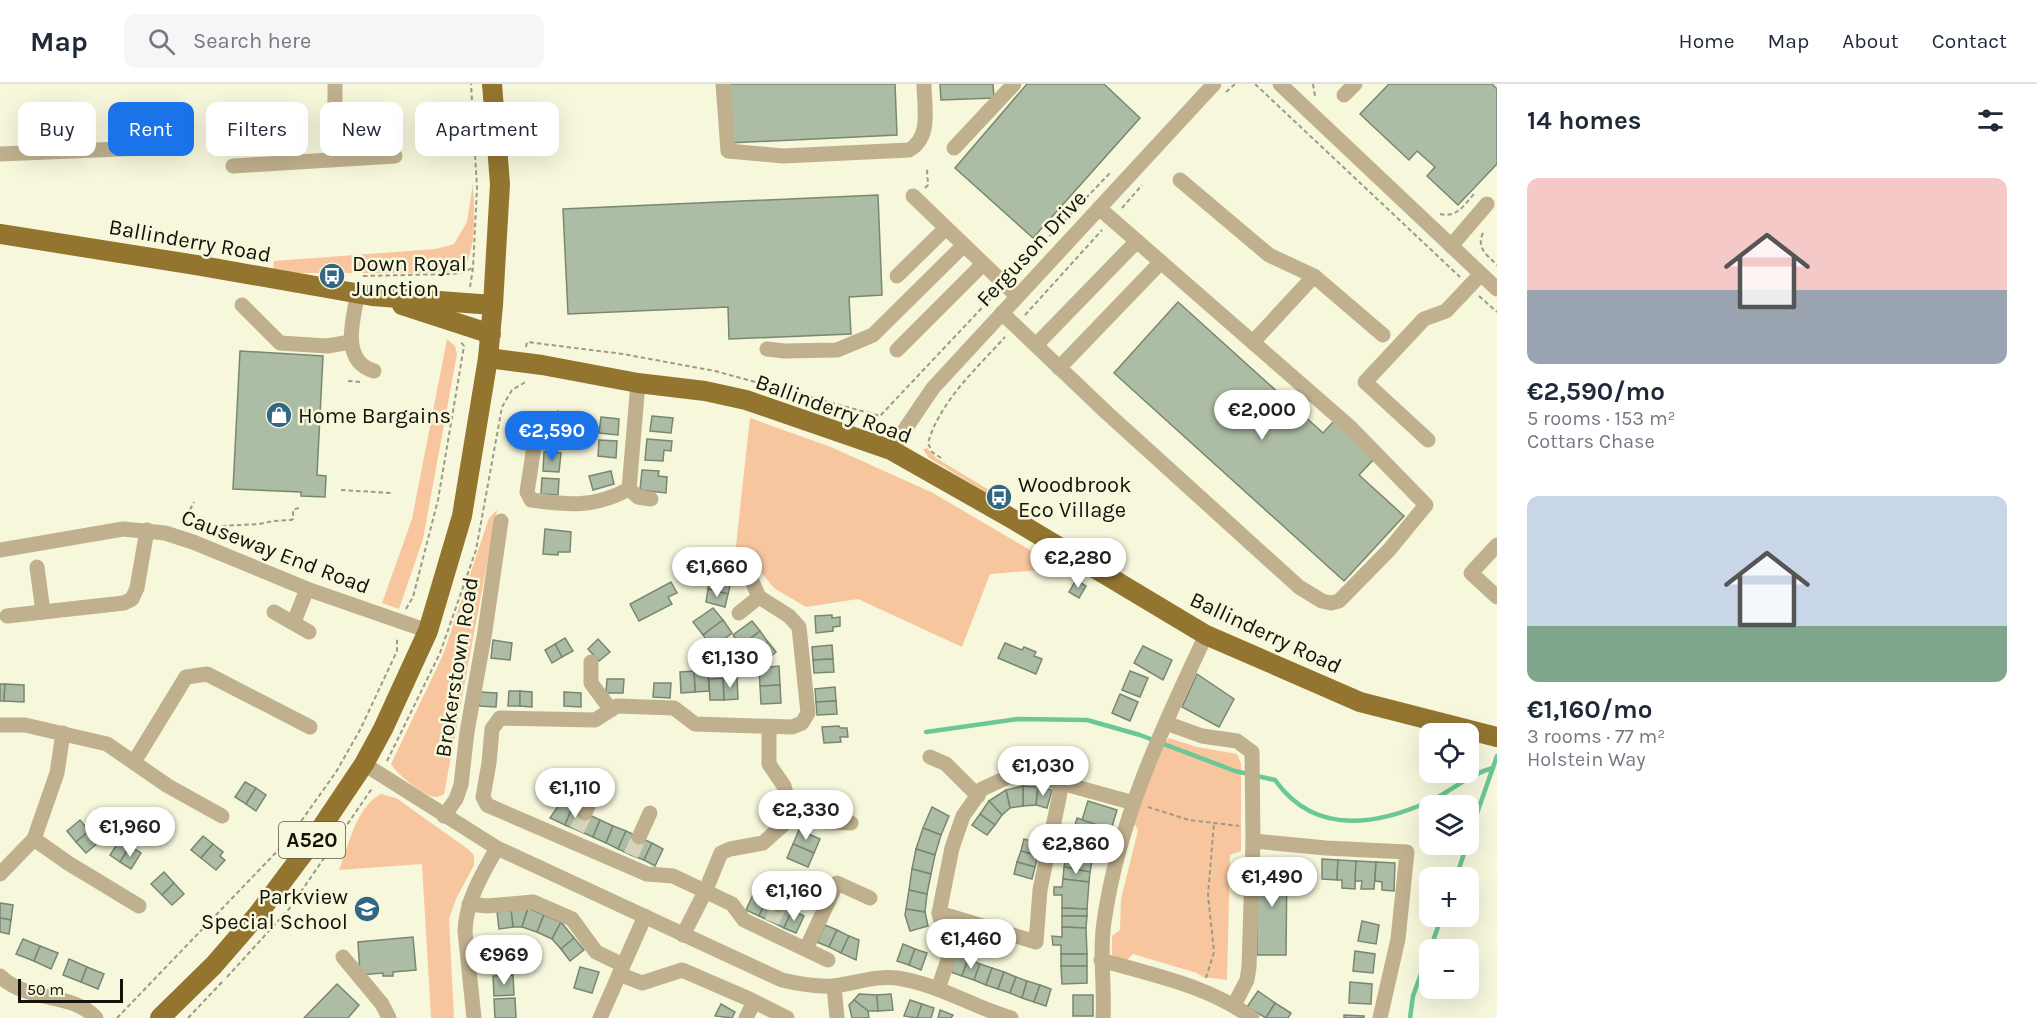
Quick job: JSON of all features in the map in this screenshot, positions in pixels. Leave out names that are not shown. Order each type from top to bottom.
[{"type":"main road","name":"A520","points":[[160,1018],[214,965],[258,914],[309,846],[364,764],[383,729],[428,631],[462,516],[491,334],[500,184],[492,84]]},
{"type":"main road","name":"Ballinderry Road","points":[[0,234],[196,265],[493,305]]},
{"type":"main road","name":"Ballinderry Road","points":[[363,288],[491,334]]},
{"type":"main road","name":"Ballinderry Road","points":[[488,358],[638,383],[705,391],[746,400],[891,450],[1206,634],[1360,702],[1496,737]]},
{"type":"street","points":[[335,84],[335,159]]},
{"type":"street","points":[[723,84],[728,151],[783,156],[909,150],[922,139],[925,130],[924,84]]},
{"type":"street","points":[[954,148],[1014,84]]},
{"type":"street","points":[[1284,85],[1497,290]]},
{"type":"street","name":"Ferguson Drive","points":[[891,450],[933,388],[1098,208],[1220,88]]},
{"type":"street","points":[[0,154],[108,150]]},
{"type":"street","points":[[233,166],[395,156]]},
{"type":"street","points":[[1180,180],[1269,255],[1314,276],[1383,335]]},
{"type":"street","points":[[913,196],[1017,296]]},
{"type":"street","points":[[1450,246],[1487,204]]},
{"type":"street","points":[[1002,313],[1124,429],[1299,587],[1322,601],[1331,603],[1339,601],[1389,550],[1426,505],[1351,428],[1098,208]]},
{"type":"street","points":[[897,276],[946,228]]},
{"type":"street","points":[[1036,345],[1137,241]]},
{"type":"street","points":[[767,349],[837,350],[873,335],[964,245]]},
{"type":"street","points":[[1059,368],[1161,262]]},
{"type":"street","points":[[897,350],[983,264]]},
{"type":"street","points":[[1428,440],[1365,382],[1424,319],[1446,311],[1480,274]]},
{"type":"street","points":[[1253,342],[1314,276]]},
{"type":"street","points":[[363,288],[351,342],[357,360],[374,371]]},
{"type":"street","points":[[242,304],[280,343],[327,346],[351,342]]},
{"type":"street","points":[[629,489],[638,383]]},
{"type":"street","points":[[537,427],[540,444],[527,492],[531,500],[583,505],[615,497],[629,489]]},
{"type":"street","points":[[629,489],[638,497],[651,499]]},
{"type":"street","name":"Brokerstown Road","points":[[444,816],[456,798],[461,785],[466,732],[485,631],[501,520]]},
{"type":"street","name":"Causeway End Road","points":[[0,550],[123,530],[147,530],[193,542],[307,589],[428,631]]},
{"type":"street","points":[[7,616],[124,603],[132,599],[147,530]]},
{"type":"street","points":[[1497,545],[1471,573],[1497,597]]},
{"type":"street","points":[[37,567],[43,612]]},
{"type":"street","points":[[751,579],[759,597],[789,616],[800,627],[808,713],[802,723],[792,727],[695,724],[674,708],[617,706],[596,720],[500,718],[492,729],[483,797],[487,805],[575,836],[629,860],[647,874],[673,876],[732,904],[744,920],[770,927],[828,960]]},
{"type":"street","points":[[294,622],[307,589]]},
{"type":"street","points":[[739,613],[759,597]]},
{"type":"street","points":[[274,612],[309,632]]},
{"type":"street","points":[[1104,1018],[1101,960],[1103,923],[1113,874],[1134,803],[1163,728],[1206,634]]},
{"type":"street","points":[[591,662],[591,683],[611,710]]},
{"type":"street","points":[[134,762],[186,677],[207,674],[310,727]]},
{"type":"street","points":[[0,725],[25,726],[107,744],[168,786],[222,816]]},
{"type":"street","points":[[683,935],[705,892],[721,853],[730,849],[763,843],[783,825],[789,804],[784,786],[769,764],[769,727]]},
{"type":"street","points":[[1163,728],[1237,741],[1252,752],[1254,787],[1249,967],[1247,980],[1234,1005]]},
{"type":"street","points":[[0,874],[34,839],[57,773],[63,733]]},
{"type":"street","points":[[930,757],[946,764],[978,796]]},
{"type":"street","points":[[364,764],[497,848],[782,980],[804,985],[834,986],[896,978],[938,989],[992,1015],[1011,1018]]},
{"type":"street","points":[[938,989],[949,957],[939,913],[952,848],[963,816],[982,789],[1008,777],[1032,775],[1134,803]]},
{"type":"street","points":[[939,913],[1036,942],[1040,890],[1062,783]]},
{"type":"street","points":[[585,813],[596,787]]},
{"type":"street","points":[[639,837],[650,813]]},
{"type":"street","points":[[787,815],[812,821],[851,824]]},
{"type":"street","points":[[1253,834],[1326,848],[1407,852],[1398,939],[1380,1018]]},
{"type":"street","points":[[34,839],[68,863],[139,906]]},
{"type":"street","points":[[474,1018],[465,931],[466,917],[484,870],[497,848]]},
{"type":"street","points":[[780,904],[790,880]]},
{"type":"street","points":[[807,950],[837,883],[870,898]]},
{"type":"street","points":[[470,904],[487,906],[533,902],[572,919],[596,952],[642,983],[682,970],[787,1018]]},
{"type":"street","points":[[600,1018],[645,916]]},
{"type":"street","points":[[344,957],[382,1004],[389,1018]]},
{"type":"street","points":[[1101,960],[1185,984],[1234,1005],[1252,1018]]},
{"type":"street","points":[[0,976],[18,989],[76,1004],[96,1018]]},
{"type":"street","points":[[834,986],[837,1018]]},
{"type":"street","points":[[746,1018],[754,1002]]},
{"type":"path","points":[[468,302],[473,268],[477,188],[471,84]]},
{"type":"path","points":[[1220,88],[1235,84]]},
{"type":"path","points":[[1255,84],[1497,312]]},
{"type":"path","points":[[1313,84],[1317,101]]},
{"type":"path","points":[[944,460],[932,452],[927,442],[933,426],[962,385],[1142,185]]},
{"type":"path","points":[[1440,214],[1449,216],[1455,214],[1474,194]]},
{"type":"path","points":[[1487,228],[1480,240],[1481,249],[1497,264]]},
{"type":"path","points":[[363,288],[460,273],[473,268]]},
{"type":"path","points":[[117,1018],[287,841],[336,772],[360,730],[398,651],[397,632],[400,621],[413,597],[438,500],[464,346],[451,332],[454,321]]},
{"type":"path","points":[[479,538],[502,407],[512,390],[524,383],[526,363]]},
{"type":"path","points":[[341,490],[392,493]]},
{"type":"path","points":[[177,537],[194,502]]},
{"type":"path","points":[[193,542],[203,527],[291,520],[294,510],[301,507]]},
{"type":"path","points":[[1134,803],[1189,820],[1215,823],[1253,834]]},
{"type":"path","points":[[1202,992],[1214,952],[1208,895],[1215,823]]},
{"type":"shaded area","points":[[473,183],[473,235],[466,265],[447,273],[273,273],[274,261],[436,249],[454,244],[467,222]]},
{"type":"shaded area","points":[[447,339],[455,346],[457,354],[423,539],[399,609],[382,603],[412,519]]},
{"type":"shaded area","points":[[750,418],[831,447],[933,493],[1047,560],[1042,570],[990,574],[962,647],[858,599],[806,607],[774,588],[754,564],[734,564]]},
{"type":"shaded area","points":[[927,448],[936,458],[994,493],[994,497],[929,458],[923,449]]},
{"type":"shaded area","points":[[497,510],[444,794],[430,796],[411,784],[391,764],[443,655],[489,518]]},
{"type":"shaded area","points":[[1169,738],[1197,747],[1237,754],[1241,763],[1241,851],[1230,855],[1227,980],[1203,977],[1197,973],[1133,954],[1126,961],[1112,955],[1112,936],[1120,930],[1121,899],[1138,830],[1134,823],[1163,744]]},
{"type":"shaded area","points":[[381,794],[396,798],[474,855],[474,865],[456,899],[449,919],[454,1018],[431,1018],[422,864],[339,870],[359,817],[372,800]]},
{"type":"building","points":[[725,84],[895,84],[897,135],[729,143]]},
{"type":"building","points":[[940,84],[993,84],[994,98],[941,100]]},
{"type":"building","points":[[1027,84],[1104,84],[1140,118],[1033,238],[955,168]]},
{"type":"building","points":[[1389,84],[1492,84],[1497,89],[1497,164],[1458,205],[1427,176],[1435,167],[1417,151],[1409,160],[1360,114]]},
{"type":"building","points":[[878,195],[882,295],[849,297],[851,334],[729,339],[728,307],[568,314],[563,209]]},
{"type":"building","points":[[1178,302],[1323,433],[1334,421],[1375,458],[1359,475],[1404,516],[1344,581],[1114,373]]},
{"type":"building","name":"Home Bargains","points":[[240,351],[323,356],[317,475],[326,476],[325,497],[301,496],[301,492],[233,489]]},
{"type":"building","points":[[558,411],[570,420],[567,423],[571,426],[561,438],[546,426]]},
{"type":"building","points":[[652,416],[673,418],[671,433],[650,431]]},
{"type":"building","points":[[601,417],[619,419],[618,435],[599,433]]},
{"type":"building","points":[[647,439],[672,441],[671,451],[664,450],[663,461],[645,460]]},
{"type":"building","points":[[599,440],[617,441],[616,458],[598,456]]},
{"type":"building","points":[[544,452],[561,453],[559,472],[543,471]]},
{"type":"building","points":[[642,470],[659,471],[658,476],[667,477],[666,493],[640,490]]},
{"type":"building","points":[[611,471],[614,484],[593,490],[589,476]]},
{"type":"building","points":[[542,478],[559,479],[558,495],[541,494]]},
{"type":"building","points":[[545,529],[571,532],[570,552],[558,552],[558,555],[543,554]]},
{"type":"building","points":[[711,577],[731,581],[728,594],[708,589]]},
{"type":"building","points":[[1076,580],[1086,586],[1079,598],[1069,592]]},
{"type":"building","points":[[671,582],[677,593],[668,597],[672,604],[639,621],[630,604]]},
{"type":"building","points":[[708,589],[728,594],[725,607],[706,602]]},
{"type":"building","points":[[713,608],[723,620],[703,635],[693,622]]},
{"type":"building","points":[[832,615],[832,618],[840,617],[840,626],[833,627],[833,631],[816,633],[815,616]]},
{"type":"building","points":[[723,620],[732,633],[713,648],[703,635]]},
{"type":"building","points":[[752,621],[760,631],[741,646],[733,635]]},
{"type":"building","points":[[760,631],[768,642],[749,656],[741,646]]},
{"type":"building","points":[[565,638],[573,651],[562,657],[555,644]]},
{"type":"building","points":[[598,639],[610,652],[599,661],[588,649]]},
{"type":"building","points":[[493,640],[512,643],[510,660],[491,658]]},
{"type":"building","points":[[768,642],[776,652],[758,667],[749,656]]},
{"type":"building","points":[[1005,643],[1022,650],[1024,647],[1036,652],[1034,656],[1042,659],[1036,674],[998,658]]},
{"type":"building","points":[[555,644],[562,657],[552,663],[545,650]]},
{"type":"building","points":[[832,645],[833,659],[813,660],[812,647]]},
{"type":"building","points":[[1143,646],[1172,660],[1163,680],[1134,663]]},
{"type":"building","points":[[833,659],[834,672],[814,673],[813,660]]},
{"type":"building","points":[[779,666],[780,685],[760,686],[759,668]]},
{"type":"building","points":[[708,670],[709,691],[695,692],[694,671]]},
{"type":"building","points":[[694,671],[695,692],[681,693],[680,672]]},
{"type":"building","points":[[1130,671],[1148,678],[1140,697],[1122,690]]},
{"type":"building","points":[[1197,674],[1234,699],[1219,727],[1182,707]]},
{"type":"building","points":[[723,678],[737,678],[738,699],[724,700]]},
{"type":"building","points":[[723,678],[724,700],[710,700],[709,679]]},
{"type":"building","points":[[607,679],[624,679],[623,693],[606,693]]},
{"type":"building","points":[[654,683],[671,683],[670,698],[653,697]]},
{"type":"building","points":[[0,684],[5,684],[4,701],[0,701]]},
{"type":"building","points":[[5,684],[24,685],[24,702],[4,701]]},
{"type":"building","points":[[780,685],[781,703],[761,704],[760,686]]},
{"type":"building","points":[[835,687],[836,701],[816,702],[815,689]]},
{"type":"building","points":[[509,691],[520,691],[520,706],[508,706]]},
{"type":"building","points":[[520,691],[532,692],[532,707],[520,706]]},
{"type":"building","points":[[480,692],[497,693],[496,707],[479,706]]},
{"type":"building","points":[[564,692],[581,693],[581,707],[564,706]]},
{"type":"building","points":[[1120,694],[1138,702],[1130,721],[1112,713]]},
{"type":"building","points":[[836,701],[837,714],[817,715],[816,702]]},
{"type":"building","points":[[822,727],[847,728],[848,737],[840,737],[841,742],[824,743]]},
{"type":"building","points":[[245,782],[256,788],[246,804],[235,797]]},
{"type":"building","points":[[1023,786],[1038,787],[1036,805],[1023,806]]},
{"type":"building","points":[[1023,786],[1023,806],[1010,808],[1006,790]]},
{"type":"building","points":[[1038,787],[1052,790],[1047,808],[1036,805]]},
{"type":"building","points":[[256,788],[266,795],[256,811],[246,804]]},
{"type":"building","points":[[1006,790],[1010,808],[1002,815],[989,801]]},
{"type":"building","points":[[989,801],[1002,815],[995,825],[980,814]]},
{"type":"building","points":[[1088,801],[1117,810],[1111,830],[1082,820]]},
{"type":"building","points":[[561,802],[572,808],[565,825],[550,818]]},
{"type":"building","points":[[932,807],[949,816],[941,835],[923,828]]},
{"type":"building","points":[[572,808],[585,813],[577,830],[565,825]]},
{"type":"building","points":[[585,813],[600,820],[593,837],[577,830]]},
{"type":"building","points":[[980,814],[995,825],[987,835],[972,825]]},
{"type":"building","points":[[1077,818],[1100,826],[1097,839],[1073,832]]},
{"type":"building","points":[[80,820],[89,831],[76,842],[67,831]]},
{"type":"building","points":[[600,820],[613,826],[606,843],[593,837]]},
{"type":"building","points":[[613,826],[626,831],[618,849],[606,843]]},
{"type":"building","points":[[923,828],[941,835],[935,855],[916,849]]},
{"type":"building","points":[[799,830],[820,839],[814,853],[793,844]]},
{"type":"building","points":[[89,831],[99,842],[86,853],[76,842]]},
{"type":"building","points":[[626,831],[639,837],[631,855],[618,849]]},
{"type":"building","points":[[1073,832],[1097,839],[1092,861],[1066,856],[1069,845],[1062,843],[1064,836],[1072,838]]},
{"type":"building","points":[[203,836],[213,844],[201,858],[191,850]]},
{"type":"building","points":[[639,837],[652,843],[644,860],[631,855]]},
{"type":"building","points":[[1024,839],[1042,844],[1038,856],[1021,851]]},
{"type":"building","points":[[120,840],[130,846],[120,862],[110,855]]},
{"type":"building","points":[[652,843],[663,849],[655,866],[644,860]]},
{"type":"building","points":[[213,844],[223,852],[220,856],[225,860],[216,870],[201,858]]},
{"type":"building","points":[[793,844],[814,853],[808,867],[787,858]]},
{"type":"building","points":[[130,846],[141,853],[131,869],[120,862]]},
{"type":"building","points":[[916,849],[935,855],[931,874],[912,869]]},
{"type":"building","points":[[1021,851],[1038,856],[1035,867],[1017,862]]},
{"type":"building","points":[[1066,856],[1092,861],[1090,872],[1064,867]]},
{"type":"building","points":[[1322,859],[1338,860],[1337,880],[1322,879]]},
{"type":"building","points":[[1338,860],[1356,861],[1355,889],[1342,888],[1342,880],[1337,880]]},
{"type":"building","points":[[1356,861],[1376,862],[1374,889],[1361,889],[1362,881],[1355,881]]},
{"type":"building","points":[[1017,862],[1035,867],[1032,879],[1014,874]]},
{"type":"building","points":[[1257,862],[1287,862],[1286,955],[1257,955]]},
{"type":"building","points":[[1376,862],[1395,863],[1394,891],[1382,890],[1382,882],[1375,881]]},
{"type":"building","points":[[1064,867],[1090,872],[1089,882],[1063,879]]},
{"type":"building","points":[[912,869],[931,874],[927,894],[909,890]]},
{"type":"building","points":[[164,872],[174,883],[162,895],[151,884]]},
{"type":"building","points":[[1063,879],[1089,882],[1087,909],[1062,908],[1062,895],[1054,895],[1054,887],[1062,887]]},
{"type":"building","points":[[174,883],[184,894],[172,905],[162,895]]},
{"type":"building","points":[[909,890],[927,894],[925,912],[906,909]]},
{"type":"building","points":[[754,893],[767,899],[759,916],[746,910]]},
{"type":"building","points":[[767,899],[779,905],[772,922],[759,916]]},
{"type":"building","points":[[0,903],[13,905],[11,920],[0,918]]},
{"type":"building","points":[[779,905],[792,910],[784,928],[772,922]]},
{"type":"building","points":[[528,908],[522,927],[513,927],[511,910]]},
{"type":"building","points":[[528,908],[544,915],[537,932],[522,927]]},
{"type":"building","points":[[1062,908],[1087,909],[1087,916],[1062,916]]},
{"type":"building","points":[[906,909],[925,912],[928,926],[910,931],[905,915]]},
{"type":"building","points":[[511,910],[513,927],[499,929],[497,912]]},
{"type":"building","points":[[792,910],[804,916],[796,933],[784,928]]},
{"type":"building","points":[[544,915],[561,922],[552,939],[537,932]]},
{"type":"building","points":[[1062,916],[1087,916],[1086,928],[1062,927]]},
{"type":"building","points":[[0,918],[11,920],[9,934],[0,932]]},
{"type":"building","points":[[1362,921],[1379,925],[1376,944],[1358,941]]},
{"type":"building","points":[[561,922],[574,938],[561,949],[552,939]]},
{"type":"building","points":[[825,925],[837,930],[829,947],[817,942]]},
{"type":"building","points":[[1062,927],[1086,928],[1087,954],[1061,954],[1061,945],[1053,945],[1052,936],[1062,937]]},
{"type":"building","points":[[837,930],[849,936],[841,953],[829,947]]},
{"type":"building","points":[[849,936],[859,940],[856,960],[841,953]]},
{"type":"building","points":[[413,937],[416,970],[393,972],[393,976],[383,976],[383,973],[360,975],[358,942]]},
{"type":"building","points":[[574,938],[584,950],[570,961],[561,949]]},
{"type":"building","points":[[23,939],[40,946],[34,961],[16,954]]},
{"type":"building","points":[[903,944],[915,949],[909,965],[897,961]]},
{"type":"building","points":[[40,946],[58,953],[51,969],[34,961]]},
{"type":"building","points":[[915,949],[927,953],[921,970],[909,965]]},
{"type":"building","points":[[1355,951],[1375,954],[1373,973],[1353,971]]},
{"type":"building","points":[[1061,954],[1087,954],[1087,966],[1061,966]]},
{"type":"building","points":[[956,955],[968,959],[962,976],[951,972]]},
{"type":"building","points":[[69,959],[87,967],[81,982],[63,975]]},
{"type":"building","points":[[968,959],[980,964],[974,980],[962,976]]},
{"type":"building","points":[[980,964],[992,968],[986,985],[974,980]]},
{"type":"building","points":[[1061,966],[1087,966],[1087,983],[1062,984]]},
{"type":"building","points":[[87,967],[104,974],[98,989],[81,982]]},
{"type":"building","points":[[580,967],[599,972],[592,993],[574,988]]},
{"type":"building","points":[[992,968],[1004,972],[998,989],[986,985]]},
{"type":"building","points":[[1004,972],[1016,977],[1010,993],[998,989]]},
{"type":"building","points":[[513,975],[514,995],[494,996],[493,976]]},
{"type":"building","points":[[1016,977],[1027,981],[1022,998],[1010,993]]},
{"type":"building","points":[[1027,981],[1040,985],[1034,1002],[1022,998]]},
{"type":"building","points":[[1350,982],[1372,984],[1371,1004],[1349,1003]]},
{"type":"building","points":[[337,984],[359,1005],[348,1018],[304,1018]]},
{"type":"building","points":[[1040,985],[1051,989],[1046,1006],[1034,1002]]},
{"type":"building","points":[[1258,991],[1275,1003],[1266,1018],[1247,1007]]},
{"type":"building","points":[[859,994],[877,995],[878,1011],[868,1011],[854,1000]]},
{"type":"building","points":[[891,994],[893,1010],[878,1011],[877,995]]},
{"type":"building","points":[[1073,995],[1093,995],[1093,1016],[1073,1016]]},
{"type":"building","points":[[515,998],[516,1018],[495,1018],[494,999]]},
{"type":"building","points":[[854,1000],[868,1011],[869,1018],[852,1018],[849,1005]]},
{"type":"building","points":[[910,1000],[922,1004],[917,1018],[904,1016]]},
{"type":"building","points":[[1275,1003],[1291,1013],[1288,1018],[1266,1018]]},
{"type":"building","points":[[721,1004],[735,1012],[732,1018],[715,1016]]},
{"type":"building","points":[[922,1004],[934,1008],[931,1018],[917,1018]]},
{"type":"building","points":[[940,1010],[953,1015],[951,1018],[938,1018]]},
{"type":"building","points":[[1344,1015],[1364,1016],[1364,1018],[1344,1018]]},
{"type":"waterway","points":[[926,732],[1018,719],[1087,720],[1140,735],[1235,771],[1275,780],[1291,798],[1308,810],[1346,821],[1366,820],[1408,810],[1436,798],[1476,774],[1493,768]]},
{"type":"waterway","points":[[1479,808],[1497,756]]},
{"type":"waterway","points":[[1460,867],[1463,855]]},
{"type":"waterway","points":[[1410,1018],[1413,996],[1438,927]]},
{"type":"tunnel","points":[[577,830],[585,813]]},
{"type":"tunnel","points":[[631,855],[639,837]]},
{"type":"tunnel","points":[[772,922],[779,905]]},
{"type":"place","name":"Down Royal Junction","points":[[332,276]]},
{"type":"place","name":"Home Bargains","points":[[279,415]]},
{"type":"place","name":"Woodbrook Eco Village","points":[[999,497]]},
{"type":"place","name":"Parkview Special School","points":[[367,909]]}]
